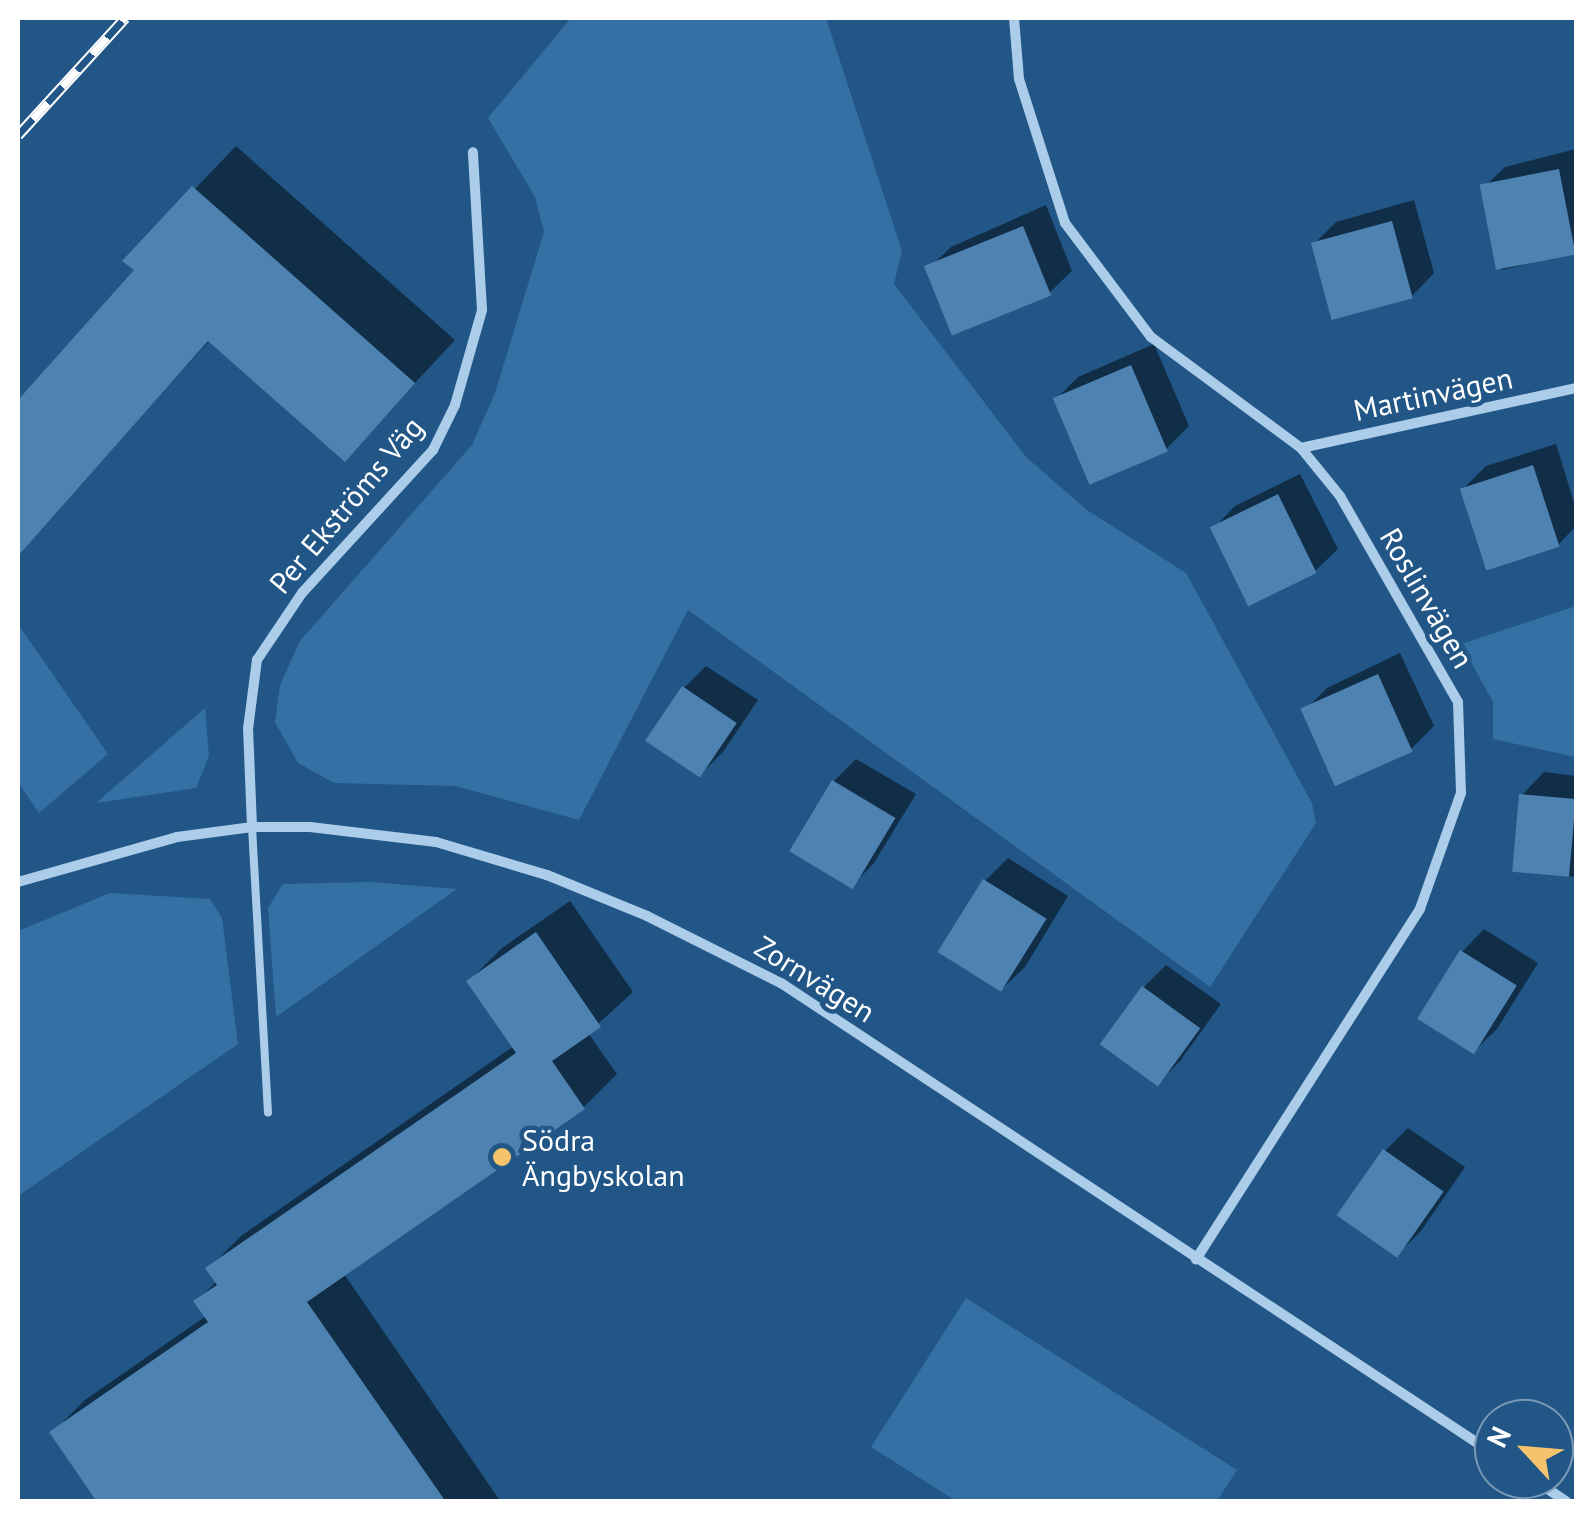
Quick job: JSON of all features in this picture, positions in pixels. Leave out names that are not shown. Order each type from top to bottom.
[{"type":"street","name":"Roslinvägen","points":[[1014,18],[1019,78],[1066,223],[1152,337],[1301,448],[1340,496],[1458,702],[1461,793],[1420,909],[1196,1259]]},
{"type":"street","name":"Per Ekströms Väg","points":[[252,827],[248,729],[257,660],[302,594],[432,450],[456,405],[482,310],[473,152]]},
{"type":"street","name":"Martinvägen","points":[[1301,448],[1576,388]]},
{"type":"street","name":"Zornvägen","points":[[18,882],[177,837],[252,827],[310,827],[436,842],[546,875],[648,916],[781,983],[1474,1441]]},
{"type":"lane","points":[[252,827],[268,1113]]},
{"type":"shaded area","points":[[571,18],[826,18],[902,251],[894,284],[1026,457],[1087,510],[1186,573],[1312,803],[1316,823],[1210,987],[688,610],[579,820],[455,786],[334,783],[298,763],[275,722],[280,685],[300,641],[472,445],[495,393],[544,232],[535,197],[488,118]]},
{"type":"shaded area","points":[[1576,606],[1576,757],[1493,739],[1493,702],[1461,644]]},
{"type":"shaded area","points":[[18,624],[108,754],[39,813],[18,782]]},
{"type":"shaded area","points":[[205,708],[209,756],[196,788],[96,803]]},
{"type":"shaded area","points":[[369,882],[457,889],[276,1017],[268,908],[283,884]]},
{"type":"shaded area","points":[[110,893],[210,899],[222,918],[238,1044],[18,1196],[18,931]]},
{"type":"shaded area","points":[[966,1298],[1237,1470],[1217,1501],[956,1501],[871,1447]]},
{"type":"building","points":[[1559,169],[1576,254],[1496,270],[1479,184]]},
{"type":"building","points":[[192,186],[415,383],[345,462],[208,341],[18,556],[18,400],[134,270],[122,261]]},
{"type":"building","points":[[1392,221],[1413,298],[1332,320],[1311,243]]},
{"type":"building","points":[[1023,226],[1051,296],[952,336],[924,266]]},
{"type":"building","points":[[1131,365],[1168,452],[1089,485],[1053,398]]},
{"type":"building","points":[[1533,465],[1560,547],[1486,571],[1460,489]]},
{"type":"building","points":[[1278,494],[1317,573],[1248,606],[1210,527]]},
{"type":"building","points":[[1378,674],[1413,752],[1335,786],[1300,709]]},
{"type":"building","points":[[682,686],[737,723],[700,778],[645,741]]},
{"type":"building","points":[[832,780],[895,818],[853,889],[789,851]]},
{"type":"building","points":[[1519,794],[1576,799],[1569,877],[1512,872]]},
{"type":"building","points":[[983,879],[1047,919],[1001,992],[937,952]]},
{"type":"building","points":[[536,932],[601,1027],[552,1061],[585,1109],[307,1302],[446,1502],[97,1502],[49,1432],[208,1322],[193,1301],[217,1285],[205,1268],[516,1053],[466,981]]},
{"type":"building","points":[[1460,950],[1517,986],[1474,1054],[1417,1019]]},
{"type":"building","points":[[1142,986],[1200,1028],[1158,1087],[1100,1044]]},
{"type":"building","points":[[1383,1149],[1444,1191],[1397,1258],[1337,1215]]},
{"type":"railway","points":[[18,135],[125,18]]},
{"type":"place","name":"Södra Ängbyskolan","points":[[502,1157]]}]
